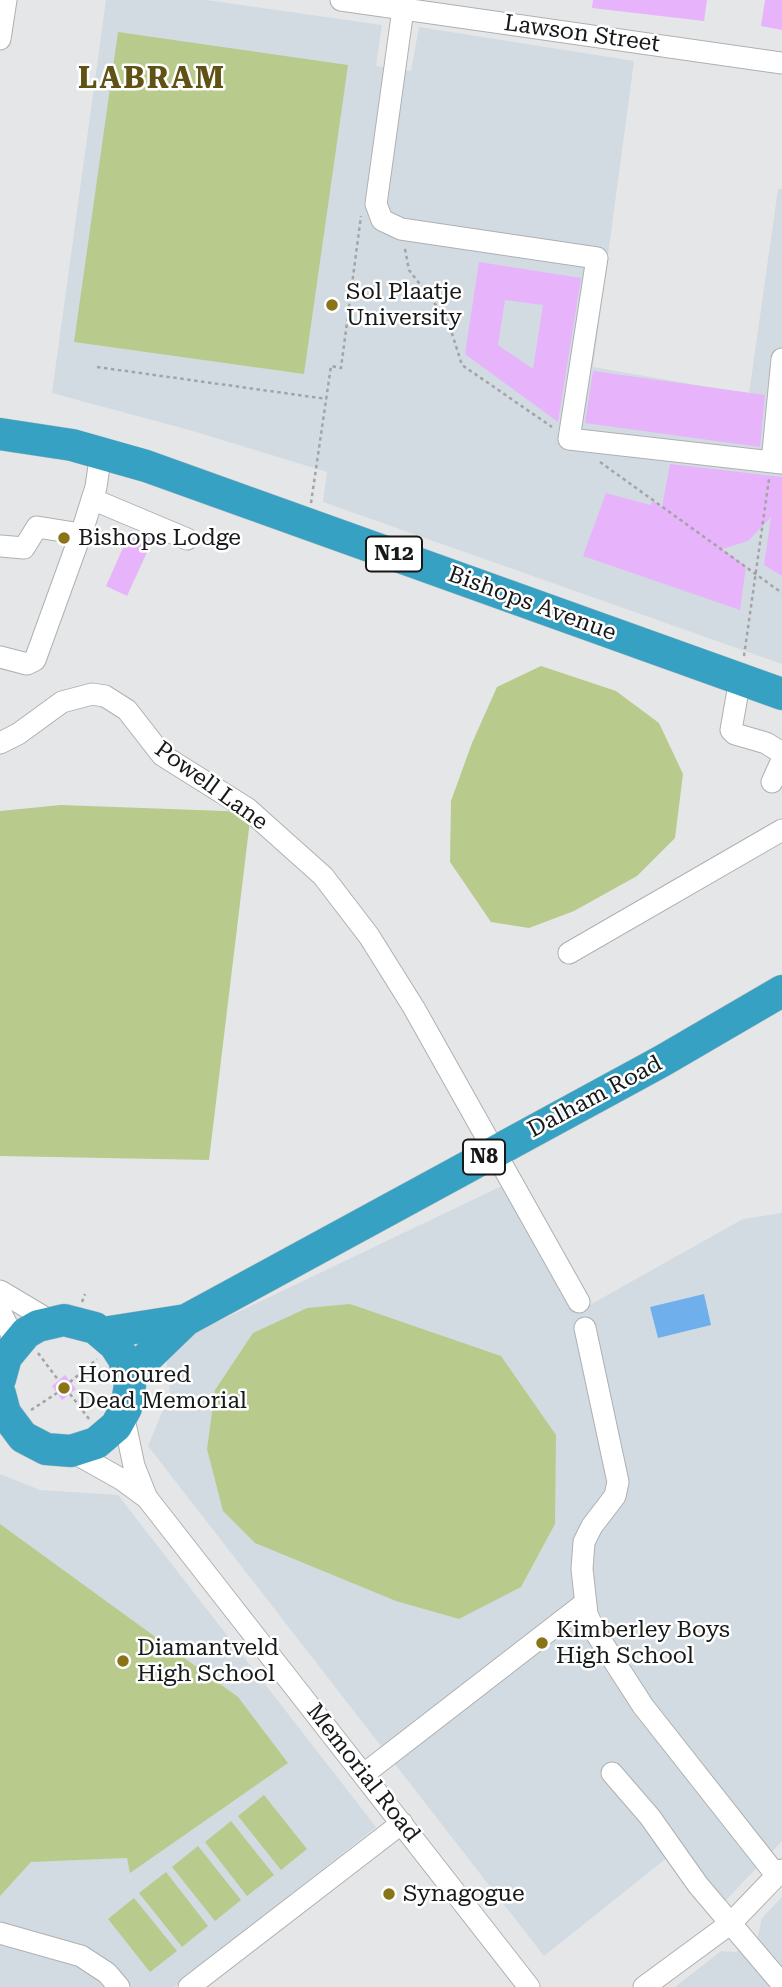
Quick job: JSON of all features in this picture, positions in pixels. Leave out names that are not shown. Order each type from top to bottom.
[{"type":"highway","name":"Bishops Avenue","points":[[0,434],[101,452],[308,523],[782,694]]},
{"type":"highway","name":"Dalham Road","points":[[100,1346],[186,1320],[662,1061],[782,991]]},
{"type":"highway","name":"Dalham Road","points":[[129,1375],[186,1320]]},
{"type":"highway","name":"N8","points":[[52,1322],[76,1321],[100,1346]]},
{"type":"highway","points":[[0,1379],[26,1333],[52,1322]]},
{"type":"highway","points":[[0,1398],[13,1426],[46,1449],[71,1451],[96,1443],[116,1426],[129,1396],[129,1375],[115,1345],[100,1346]]},
{"type":"street","points":[[0,38],[6,0]]},
{"type":"street","name":"Lawson Street","points":[[341,0],[782,63]]},
{"type":"street","points":[[403,9],[376,204],[382,220],[401,229],[597,258],[569,439],[777,463],[782,359]]},
{"type":"street","points":[[0,657],[27,664],[35,660],[81,534],[92,499],[101,452]]},
{"type":"street","points":[[92,499],[187,539]]},
{"type":"street","points":[[1,546],[24,548],[37,527],[81,534]]},
{"type":"street","points":[[740,679],[731,730],[735,734],[766,743],[782,753]]},
{"type":"street","name":"Powell Lane","points":[[0,743],[18,734],[62,702],[92,694],[105,696],[127,710],[162,755],[259,818],[323,876],[369,936],[496,1151],[579,1302]]},
{"type":"street","points":[[772,782],[782,760]]},
{"type":"street","points":[[569,953],[782,831]]},
{"type":"street","points":[[0,1291],[52,1322]]},
{"type":"street","points":[[0,1311],[16,1347]]},
{"type":"street","points":[[585,1328],[618,1482],[615,1496],[592,1526],[584,1542],[582,1569],[585,1604],[594,1630],[643,1706],[779,1873],[731,1923],[644,1987]]},
{"type":"street","points":[[123,1414],[134,1466],[147,1498]]},
{"type":"street","name":"Memorial Road","points":[[71,1451],[121,1479],[147,1498],[529,1987]]},
{"type":"street","points":[[364,1774],[585,1604]]},
{"type":"street","points":[[612,1773],[650,1817],[698,1885],[782,1984]]},
{"type":"street","points":[[189,1987],[402,1823]]},
{"type":"street","points":[[0,1933],[81,1956],[107,1973],[119,1987]]},
{"type":"path","points":[[308,523],[331,366],[341,368],[363,203]]},
{"type":"path","points":[[97,367],[327,398]]},
{"type":"path","points":[[740,679],[777,463]]},
{"type":"path","points":[[70,1382],[100,1346]]},
{"type":"path","points":[[16,1347],[59,1381]]},
{"type":"path","points":[[18,1430],[57,1393]]},
{"type":"path","points":[[70,1394],[89,1420]]},
{"type":"shaded area","name":"Sol Plaatje University","points":[[106,0],[206,0],[382,25],[376,66],[411,71],[419,27],[634,61],[593,367],[749,394],[778,189],[782,189],[782,664],[323,502],[327,472],[193,431],[52,393]]},
{"type":"shaded area","name":"Kimberley Boys High School","points":[[508,1183],[579,1311],[743,1219],[782,1213],[782,1841],[711,1916],[668,1857],[544,1956],[148,1446],[170,1393],[165,1347]]},
{"type":"shaded area","name":"Diamantveld High School","points":[[0,1474],[40,1490],[118,1495],[376,1827],[174,1987],[0,1987]]},
{"type":"shaded area","points":[[782,1897],[782,1987],[675,1987],[721,1951],[736,1952],[758,1936],[762,1918]]},
{"type":"green space","points":[[118,32],[348,65],[304,374],[74,342]]},
{"type":"green space","points":[[541,666],[616,691],[659,723],[683,774],[675,838],[637,876],[574,911],[529,928],[491,922],[450,862],[451,801],[472,743],[497,687]]},
{"type":"green space","points":[[61,805],[251,812],[209,1160],[0,1156],[0,811]]},
{"type":"green space","points":[[350,1304],[501,1356],[556,1435],[555,1524],[521,1587],[459,1619],[396,1601],[255,1543],[223,1511],[207,1449],[215,1390],[253,1333],[307,1308]]},
{"type":"green space","points":[[0,1524],[238,1697],[288,1763],[130,1873],[127,1858],[31,1862],[0,1896]]},
{"type":"green space","points":[[264,1795],[307,1849],[281,1870],[238,1816]]},
{"type":"green space","points":[[231,1821],[274,1875],[247,1896],[205,1842]]},
{"type":"green space","points":[[198,1846],[241,1900],[215,1921],[172,1867]]},
{"type":"green space","points":[[166,1872],[208,1926],[182,1947],[139,1893]]},
{"type":"green space","points":[[134,1898],[177,1951],[150,1972],[108,1919]]},
{"type":"water","points":[[704,1294],[711,1325],[658,1338],[650,1307]]},
{"type":"building","points":[[593,0],[707,0],[704,21],[592,8]]},
{"type":"building","points":[[765,0],[782,0],[782,30],[761,26]]},
{"type":"building","points":[[479,262],[581,278],[558,422],[465,354]],"holes":[[[505,300],[543,305],[533,369],[498,345]]]},
{"type":"building","points":[[593,371],[765,395],[760,447],[585,423]]},
{"type":"building","points":[[670,464],[782,477],[782,576],[764,565],[771,517],[748,541],[722,549],[746,566],[740,610],[583,556],[606,493],[650,505],[653,501],[662,507]]},
{"type":"building","points":[[131,530],[153,539],[127,596],[106,586]]},
{"type":"building","name":"Honoured Dead Memorial","points":[[65,1375],[76,1389],[62,1400],[52,1386]]},
{"type":"place","name":"Sol Plaatje University","points":[[332,305]]},
{"type":"place","name":"Bishops Lodge","points":[[64,538]]},
{"type":"place","name":"Honoured Dead Memorial","points":[[64,1388]]},
{"type":"place","name":"Kimberley Boys High School","points":[[542,1643]]},
{"type":"place","name":"Diamantveld High School","points":[[123,1661]]},
{"type":"place","name":"Synagogue","points":[[389,1894]]},
{"type":"district","name":"LABRAM","points":[[152,79]]}]
